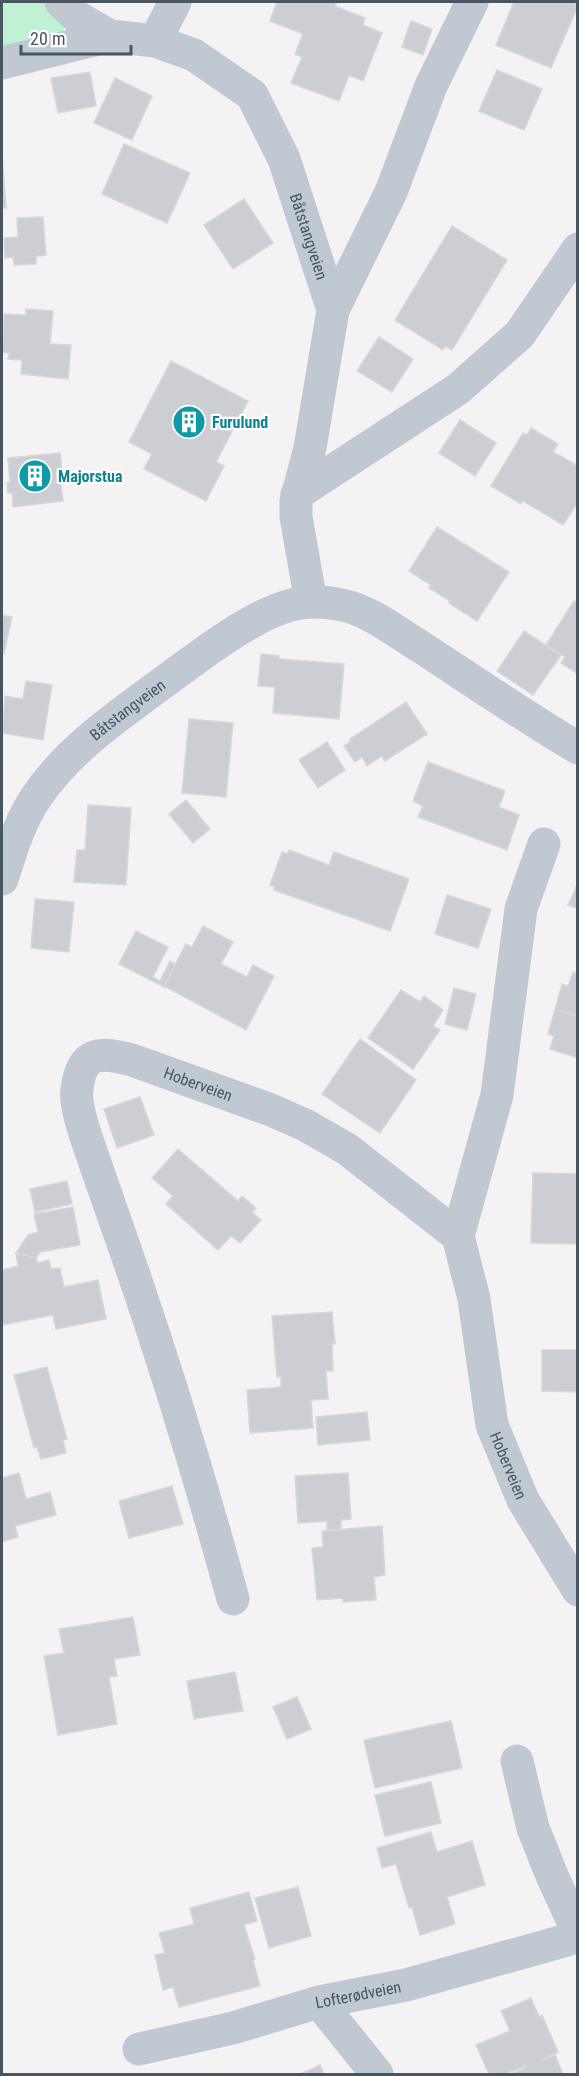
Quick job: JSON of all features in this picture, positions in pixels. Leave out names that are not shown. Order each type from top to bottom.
[{"type":"street","name":"Båtstangveien","points":[[62,2],[77,17],[110,36]]},
{"type":"street","points":[[154,41],[175,2]]},
{"type":"street","points":[[333,310],[391,192],[431,86],[472,2]]},
{"type":"street","name":"Båtstangveien","points":[[2,63],[110,36],[154,41],[194,55],[252,94],[284,159],[333,310],[310,448],[297,494],[296,517],[311,602]]},
{"type":"street","points":[[297,494],[458,389],[520,334],[578,249]]},
{"type":"street","name":"Båtstangveien","points":[[2,879],[19,829],[37,796],[60,768],[92,736],[219,642],[288,606],[311,602],[344,605],[374,618],[532,721],[578,748]]},
{"type":"street","points":[[458,1236],[497,1095],[521,909],[544,844]]},
{"type":"street","name":"Hoberveien","points":[[233,1599],[209,1510],[143,1301],[83,1126],[76,1092],[81,1071],[95,1056],[109,1054],[165,1071],[305,1125],[347,1149],[458,1236],[474,1299],[492,1425],[523,1500],[578,1590]]},
{"type":"street","points":[[517,1761],[533,1828],[578,1932]]},
{"type":"street","name":"Lofterødveien","points":[[139,2049],[233,2028],[319,2002],[406,1985],[578,1937]]},
{"type":"street","points":[[319,2002],[377,2074]]},
{"type":"green space","points":[[2,2],[49,2],[63,16],[64,38],[2,55]]},
{"type":"building","points":[[277,2],[337,2],[335,6],[365,18],[363,25],[382,33],[363,81],[349,75],[339,101],[291,83],[302,57],[295,54],[303,34],[270,21]]},
{"type":"building","points":[[514,2],[577,2],[575,7],[577,8],[551,68],[496,45]]},
{"type":"building","points":[[411,21],[432,29],[423,55],[402,47]]},
{"type":"building","points":[[497,70],[542,89],[524,130],[479,111]]},
{"type":"building","points":[[90,72],[96,106],[58,113],[51,78]]},
{"type":"building","points":[[115,78],[152,96],[132,140],[94,123]]},
{"type":"building","points":[[124,144],[190,173],[167,223],[102,194]]},
{"type":"building","points":[[2,153],[6,208],[2,208]]},
{"type":"building","points":[[244,199],[273,243],[233,269],[204,225]]},
{"type":"building","points":[[43,217],[46,255],[36,256],[36,264],[14,265],[13,257],[5,258],[4,238],[18,237],[17,218]]},
{"type":"building","points":[[452,226],[507,260],[452,350],[445,346],[443,350],[395,320]]},
{"type":"building","points":[[26,309],[53,311],[50,344],[71,345],[68,379],[21,374],[22,360],[8,359],[9,353],[2,352],[4,314],[26,315]]},
{"type":"building","points":[[379,337],[413,359],[392,392],[357,371]]},
{"type":"building","name":"Furulund","points":[[171,361],[248,401],[216,462],[224,466],[206,501],[144,469],[152,454],[129,442]]},
{"type":"building","points":[[460,420],[496,443],[475,476],[439,453]]},
{"type":"building","points":[[531,428],[558,444],[553,452],[578,466],[578,502],[563,525],[523,501],[521,504],[491,486],[523,433],[527,435]]},
{"type":"building","name":"Majorstua","points":[[60,453],[62,470],[59,470],[63,501],[13,507],[12,493],[8,493],[7,483],[10,482],[8,458]]},
{"type":"building","points":[[437,527],[509,572],[477,621],[449,603],[450,601],[429,588],[431,585],[409,571]]},
{"type":"building","points":[[574,601],[578,603],[578,674],[561,663],[565,657],[546,645]]},
{"type":"building","points":[[2,615],[12,617],[4,654],[2,654]]},
{"type":"building","points":[[524,631],[561,655],[533,695],[497,671]]},
{"type":"building","points":[[261,654],[279,656],[279,659],[344,664],[339,719],[273,713],[275,687],[258,686]]},
{"type":"building","points":[[26,681],[52,685],[43,740],[2,733],[5,696],[23,699]]},
{"type":"building","points":[[406,702],[427,734],[385,761],[382,756],[367,766],[362,757],[355,762],[344,746],[351,741],[350,739]]},
{"type":"building","points":[[189,719],[233,723],[226,797],[182,793]]},
{"type":"building","points":[[327,742],[345,770],[318,788],[299,760]]},
{"type":"building","points":[[428,762],[505,791],[499,807],[519,815],[507,850],[418,817],[423,806],[413,801]]},
{"type":"building","points":[[186,800],[210,829],[193,843],[169,814]]},
{"type":"building","points":[[88,805],[131,808],[126,885],[74,882],[77,850],[85,850]]},
{"type":"building","points":[[289,850],[329,865],[334,852],[409,879],[390,931],[274,890],[275,887],[270,885],[282,852],[287,854]]},
{"type":"building","points":[[578,883],[578,909],[568,905]]},
{"type":"building","points":[[447,895],[491,909],[478,948],[435,934]]},
{"type":"building","points":[[35,899],[74,902],[69,952],[31,948]]},
{"type":"building","points":[[203,926],[233,942],[221,964],[247,977],[253,965],[274,976],[246,1030],[164,986],[186,944],[192,947]]},
{"type":"building","points":[[136,931],[168,947],[153,977],[160,981],[170,961],[175,964],[164,986],[166,988],[119,964]]},
{"type":"building","points":[[573,972],[578,974],[578,1016],[555,1010],[562,984],[568,986]]},
{"type":"building","points":[[454,988],[476,994],[467,1030],[445,1024]]},
{"type":"building","points":[[401,990],[420,1002],[424,996],[443,1010],[433,1026],[440,1030],[413,1069],[368,1038]]},
{"type":"building","points":[[555,1010],[578,1016],[578,1058],[550,1049],[554,1036],[548,1034]]},
{"type":"building","points":[[360,1039],[416,1080],[380,1133],[322,1094]]},
{"type":"building","points":[[140,1097],[154,1135],[117,1148],[104,1109]]},
{"type":"building","points":[[178,1149],[238,1201],[242,1196],[256,1208],[252,1212],[261,1220],[240,1243],[231,1236],[218,1250],[166,1204],[173,1196],[152,1178]]},
{"type":"building","points":[[533,1173],[578,1174],[578,1244],[531,1243]]},
{"type":"building","points":[[67,1181],[72,1204],[35,1212],[30,1189]]},
{"type":"building","points":[[73,1207],[80,1245],[40,1252],[36,1258],[16,1253],[28,1235],[38,1232],[34,1214]]},
{"type":"building","points":[[16,1253],[36,1258],[38,1263],[49,1260],[51,1269],[60,1268],[64,1287],[98,1280],[106,1319],[56,1329],[53,1315],[2,1325],[2,1270],[18,1266]]},
{"type":"building","points":[[332,1312],[335,1344],[332,1344],[333,1371],[326,1371],[328,1399],[311,1400],[313,1428],[250,1433],[247,1390],[281,1387],[281,1377],[277,1377],[272,1316]]},
{"type":"building","points":[[542,1350],[578,1350],[578,1392],[542,1391]]},
{"type":"building","points":[[47,1367],[67,1439],[63,1440],[66,1453],[41,1459],[37,1447],[34,1448],[14,1375]]},
{"type":"building","points":[[367,1412],[370,1440],[318,1445],[316,1417]]},
{"type":"building","points":[[19,1473],[26,1499],[50,1492],[56,1515],[15,1526],[18,1537],[2,1542],[2,1478]]},
{"type":"building","points":[[348,1473],[351,1519],[341,1520],[341,1529],[327,1531],[327,1521],[298,1523],[295,1476]]},
{"type":"building","points":[[172,1486],[183,1524],[129,1538],[119,1501]]},
{"type":"building","points":[[382,1526],[385,1575],[374,1577],[376,1600],[343,1602],[343,1598],[317,1600],[312,1548],[323,1547],[322,1531]]},
{"type":"building","points":[[133,1617],[140,1655],[114,1659],[117,1676],[109,1677],[117,1724],[58,1735],[44,1656],[64,1653],[59,1629]]},
{"type":"building","points":[[235,1672],[243,1711],[194,1719],[187,1681]]},
{"type":"building","points":[[297,1697],[311,1729],[287,1739],[273,1707]]},
{"type":"building","points":[[451,1721],[462,1768],[375,1788],[364,1740]]},
{"type":"building","points":[[431,1782],[441,1823],[385,1836],[375,1795]]},
{"type":"building","points":[[431,1832],[437,1852],[472,1841],[485,1885],[447,1897],[455,1924],[420,1935],[396,1864],[382,1868],[377,1848]]},
{"type":"building","points":[[298,1887],[311,1936],[269,1948],[255,1898]]},
{"type":"building","points":[[249,1892],[257,1921],[244,1925],[255,1959],[253,1960],[260,1986],[179,2007],[173,1987],[163,1990],[155,1955],[165,1953],[159,1933],[194,1924],[190,1908]]},
{"type":"building","points":[[531,1998],[539,2017],[542,2015],[558,2052],[543,2060],[555,2055],[563,2074],[511,2074],[526,2066],[505,2074],[489,2074],[476,2045],[510,2031],[501,2011]]},
{"type":"building","points":[[320,2065],[324,2074],[301,2074]]},
{"type":"place","name":"Furulund","points":[[189,422]]},
{"type":"place","name":"Majorstua","points":[[35,476]]}]
